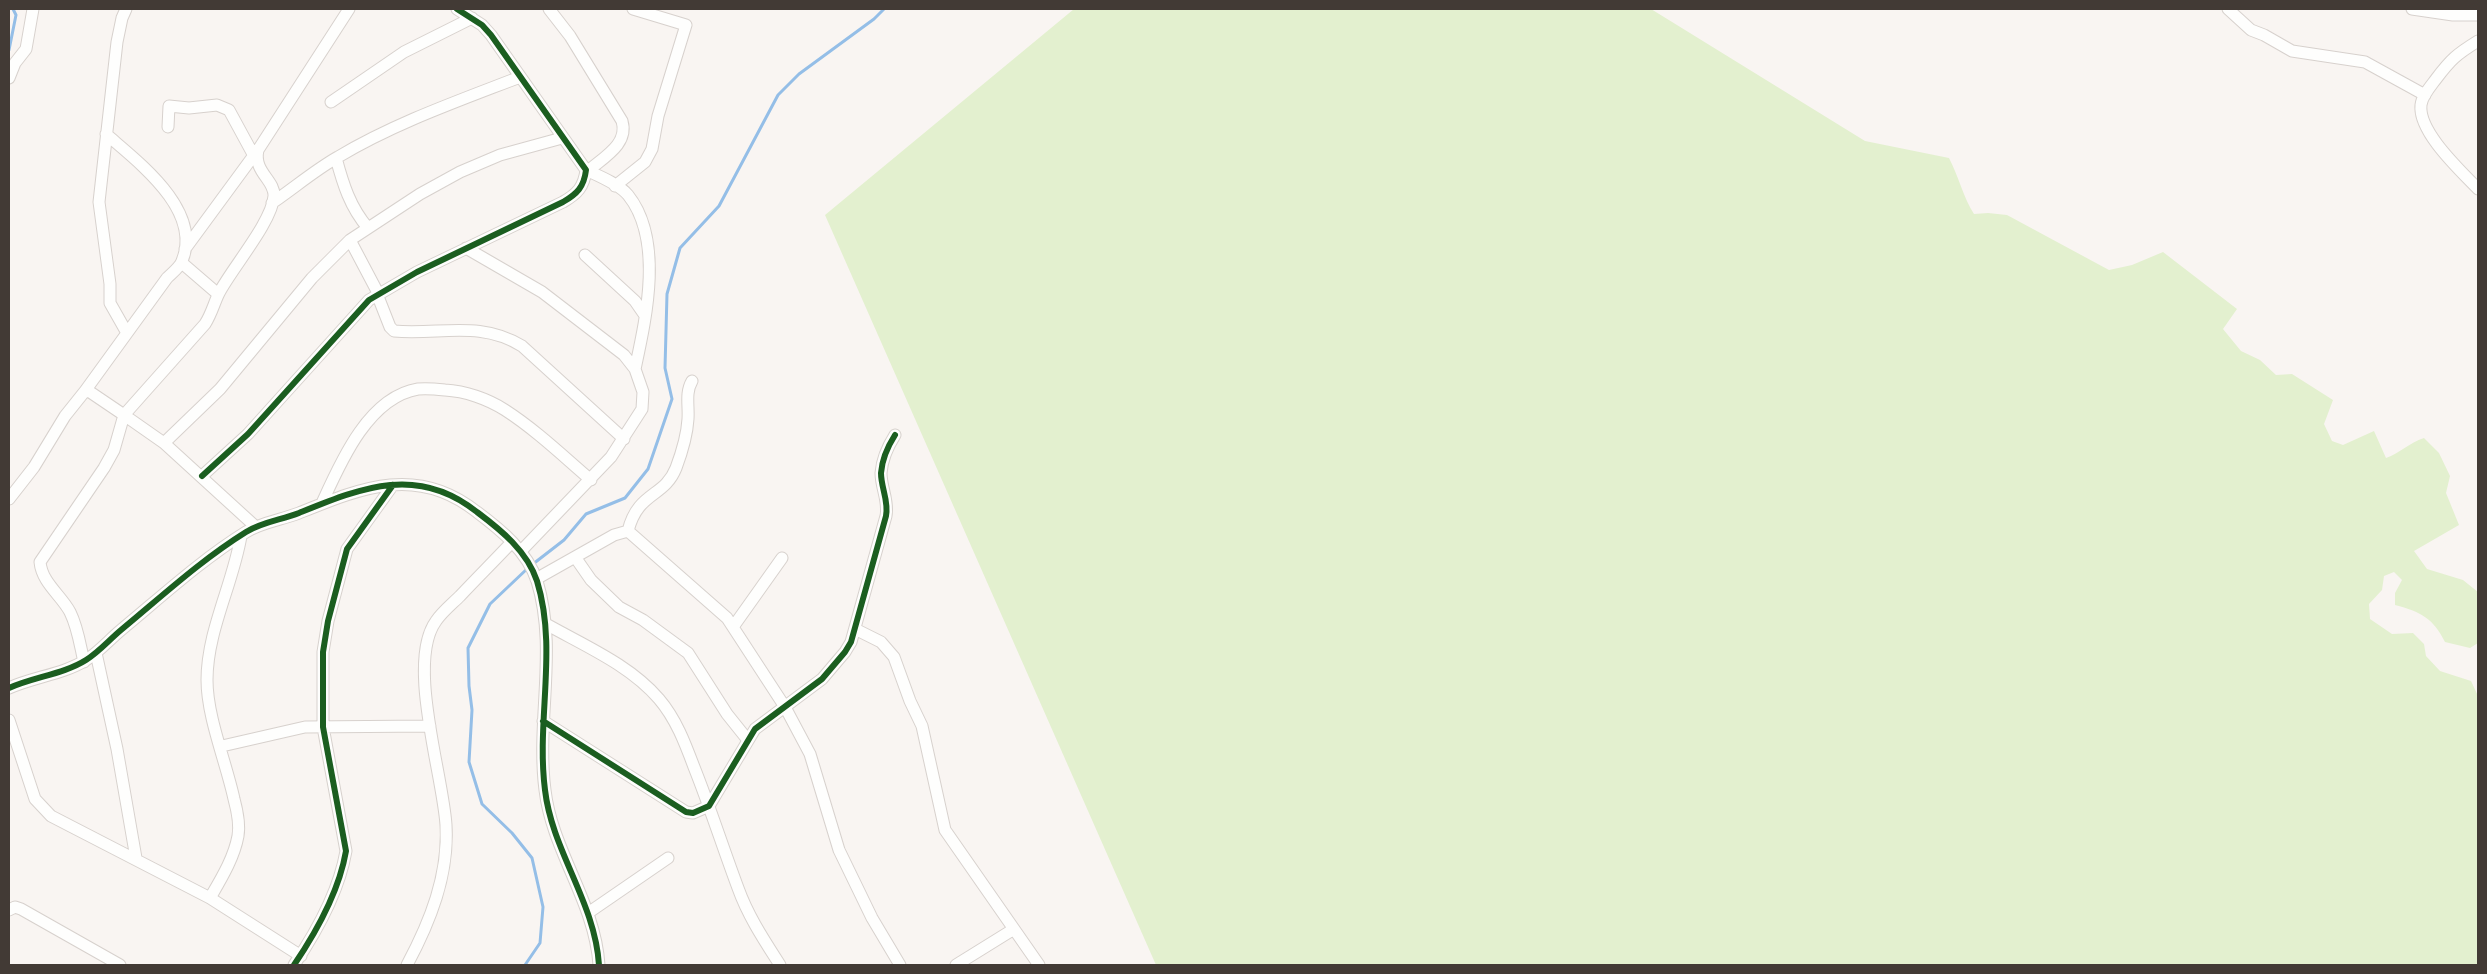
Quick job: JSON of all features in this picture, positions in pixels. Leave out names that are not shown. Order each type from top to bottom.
[{"type":"street","points":[[9,78],[15,63],[26,49],[34,9]]},
{"type":"street","points":[[126,9],[117,42],[99,202],[110,284],[110,304],[127,333]]},
{"type":"street","points":[[186,249],[256,153],[349,9]]},
{"type":"street","points":[[457,9],[472,18],[491,35],[587,171],[629,196],[637,211],[650,256],[651,268],[635,369]]},
{"type":"street","points":[[202,476],[248,434],[348,322],[377,294],[466,248],[526,222],[577,194],[587,171],[622,141],[625,130],[622,121],[570,36],[549,9]]},
{"type":"street","points":[[615,186],[644,162],[652,149],[658,116],[686,25],[633,9]]},
{"type":"street","points":[[2228,9],[2251,30],[2292,51],[2366,62],[2425,95]]},
{"type":"street","points":[[2412,9],[2453,15],[2478,15]]},
{"type":"street","points":[[331,102],[404,52],[472,18]]},
{"type":"street","points":[[2478,41],[2454,56],[2425,95],[2421,106],[2424,122],[2436,142],[2478,189]]},
{"type":"street","points":[[272,203],[336,158],[419,116],[520,77]]},
{"type":"street","points":[[84,662],[76,626],[69,611],[41,572],[40,562],[104,468],[114,450],[124,415],[205,324],[215,308],[218,294],[256,234],[272,203],[273,191],[257,164],[256,153],[229,110],[222,106],[211,105],[190,108],[169,106],[168,127]]},
{"type":"street","points":[[9,499],[34,467],[65,416],[167,278],[182,263],[186,249],[186,237],[181,221],[167,190],[106,134]]},
{"type":"street","points":[[164,443],[220,389],[312,278],[350,240],[460,172],[500,155],[562,138]]},
{"type":"street","points":[[336,158],[346,193],[355,214],[368,228]]},
{"type":"street","points":[[350,240],[377,294],[390,327],[394,331],[489,331],[508,337],[522,346],[624,439]]},
{"type":"street","points":[[466,248],[542,292],[624,355],[635,369],[643,392],[642,409],[624,439],[591,480],[523,554]]},
{"type":"street","points":[[585,255],[635,301],[644,314]]},
{"type":"street","points":[[182,263],[218,294]]},
{"type":"street","points":[[628,531],[632,517],[639,504],[668,482],[676,470],[685,440],[688,391],[692,381]]},
{"type":"street","points":[[323,501],[345,452],[372,418],[395,398],[406,393],[426,389],[453,390],[475,396],[504,409],[591,480]]},
{"type":"street","points":[[85,391],[90,392],[164,443],[202,476],[256,528]]},
{"type":"street","points":[[543,721],[686,812],[694,813],[709,806],[747,739],[761,722],[785,707],[822,678],[845,652],[855,629],[867,578],[886,516],[888,506],[881,474],[887,452],[895,436]]},
{"type":"street","points":[[9,688],[84,662],[135,618],[241,536],[256,528],[300,512],[323,501],[362,490],[405,483],[428,487],[460,500],[492,523],[512,542],[523,554],[536,579],[546,624],[543,721],[544,769],[548,807],[562,850],[588,913],[601,964]]},
{"type":"street","points":[[9,720],[34,799],[51,816],[136,858],[210,898],[297,961],[332,898],[344,866],[346,851],[323,726],[323,652],[336,584],[347,549],[393,485]]},
{"type":"street","points":[[536,579],[614,535],[628,531]]},
{"type":"street","points":[[628,531],[718,609],[732,626],[785,707],[810,754],[839,850],[872,918],[900,965]]},
{"type":"street","points":[[210,898],[236,847],[239,834],[236,807],[222,746],[208,699],[208,665],[226,590],[237,560],[241,536]]},
{"type":"street","points":[[407,965],[430,917],[438,894],[444,857],[446,825],[430,726],[424,667],[435,621],[512,542]]},
{"type":"street","points":[[575,557],[591,580],[619,607],[644,620],[688,653],[727,714],[747,739]]},
{"type":"street","points":[[732,626],[782,558]]},
{"type":"street","points":[[546,624],[642,681],[659,699],[679,730],[709,806],[738,890],[751,918],[780,965]]},
{"type":"street","points":[[855,629],[881,642],[894,657],[910,701],[922,726],[945,830],[1040,965]]},
{"type":"street","points":[[96,653],[115,740],[136,858]]},
{"type":"street","points":[[222,746],[305,727],[430,726]]},
{"type":"street","points":[[588,913],[668,858]]},
{"type":"street","points":[[9,909],[15,907],[21,909],[120,965]]},
{"type":"street","points":[[956,965],[1014,929]]},
{"type":"green space","points":[[1074,9],[1651,9],[1865,141],[1949,158],[1974,214],[2007,215],[2109,270],[2132,265],[2163,252],[2237,309],[2223,329],[2241,351],[2260,360],[2276,375],[2292,374],[2333,400],[2324,424],[2332,441],[2343,445],[2374,431],[2386,458],[2424,438],[2439,453],[2450,476],[2446,493],[2459,525],[2414,551],[2427,569],[2463,580],[2478,592],[2478,643],[2470,648],[2445,642],[2436,627],[2425,617],[2412,610],[2395,605],[2395,593],[2402,580],[2394,572],[2384,576],[2382,590],[2369,604],[2370,619],[2392,634],[2413,633],[2424,644],[2426,656],[2440,671],[2471,681],[2478,696],[2478,965],[1156,965],[825,215]]},
{"type":"waterway","points":[[9,50],[16,15],[13,9]]},
{"type":"waterway","points":[[533,564],[564,540],[586,514],[625,498],[648,469],[672,399],[665,368],[667,294],[680,248],[719,206],[778,95],[799,74],[874,19],[884,9]]},
{"type":"waterway","points":[[525,965],[540,943],[543,907],[532,858],[512,833],[482,804],[469,762],[472,710],[468,648],[490,604],[528,568]]},
{"type":"cycle path","points":[[202,476],[248,434],[369,300],[417,272],[563,202],[576,193],[582,185],[586,170],[491,35],[482,25],[457,9]]},
{"type":"cycle path","points":[[543,721],[686,812],[693,813],[709,806],[755,729],[822,679],[851,642],[886,516],[887,510],[881,473],[886,453],[895,435]]},
{"type":"cycle path","points":[[9,688],[68,669],[86,660],[197,567],[229,543],[258,526],[367,489],[389,485],[433,488],[455,497],[486,519],[512,542],[527,560],[537,581],[546,632],[543,737],[545,790],[556,834],[590,920],[596,942],[599,965]]},
{"type":"cycle path","points":[[294,965],[311,939],[333,896],[346,851],[323,727],[323,652],[328,621],[347,549],[393,485]]}]
